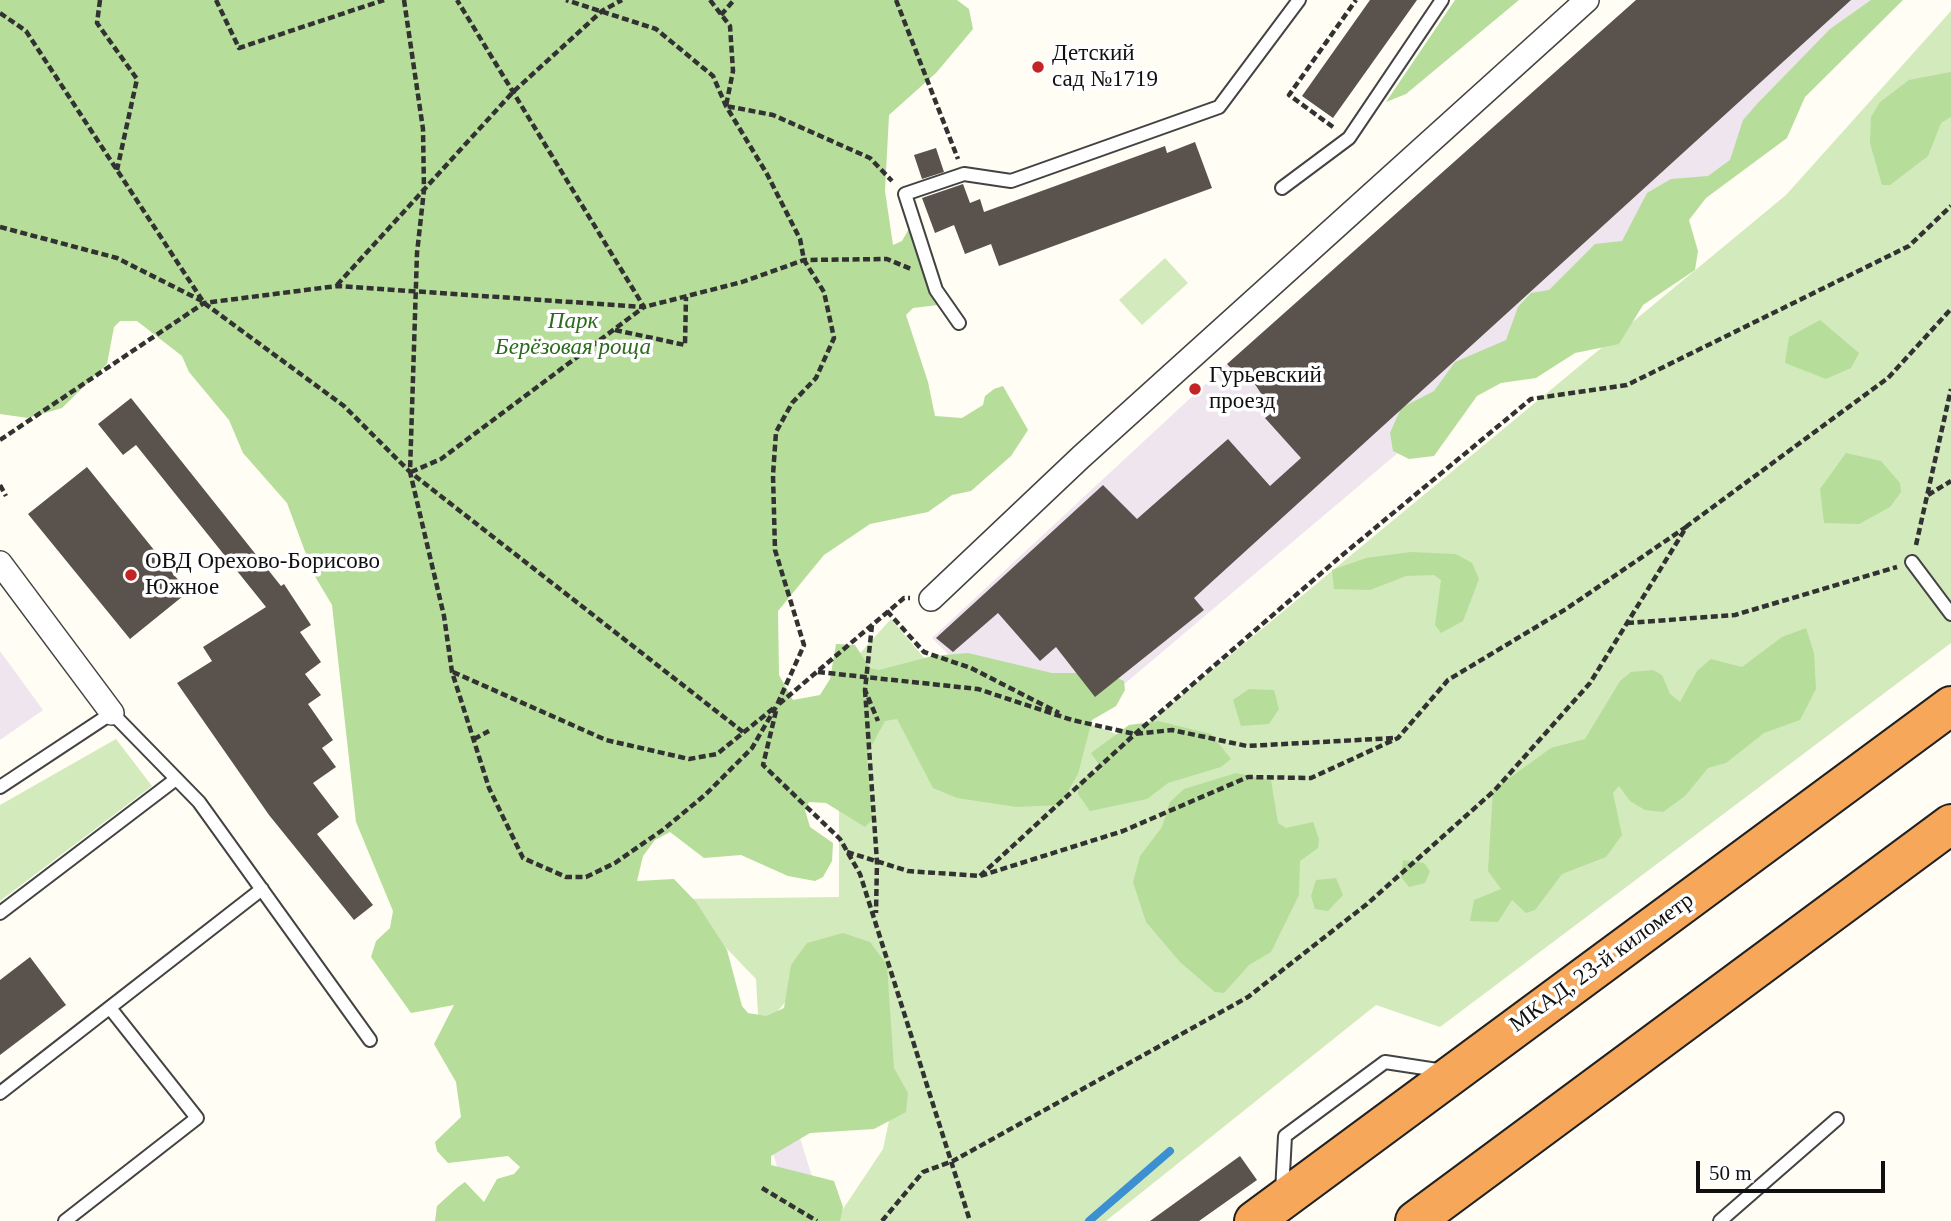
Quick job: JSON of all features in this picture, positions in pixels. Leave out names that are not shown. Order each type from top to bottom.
[{"type":"highway","name":"МКАД, 23-й километр","points":[[1268,1210],[1951,706]]},
{"type":"highway","points":[[1415,1221],[1951,824]]},
{"type":"street","points":[[931,599],[1081,457],[1587,0]]},
{"type":"street","points":[[0,563],[112,713]]},
{"type":"lane","points":[[959,323],[936,290],[905,194],[964,174],[1011,181],[1219,107],[1300,0]]},
{"type":"lane","points":[[1282,188],[1349,138],[1442,0]]},
{"type":"lane","points":[[1912,562],[1951,614]]},
{"type":"lane","points":[[0,787],[112,713],[199,802],[370,1040]]},
{"type":"lane","points":[[0,913],[177,779]]},
{"type":"lane","points":[[0,1093],[262,889]]},
{"type":"lane","points":[[65,1221],[197,1118],[110,1008]]},
{"type":"lane","points":[[1720,1221],[1837,1119]]},
{"type":"path","points":[[100,0],[97,23],[137,79],[116,171]]},
{"type":"path","points":[[216,0],[239,48],[384,0]]},
{"type":"path","points":[[404,0],[424,128],[424,190],[416,291],[410,472],[444,616],[452,672],[489,788],[523,858],[566,877],[586,877],[615,863],[664,829],[706,794],[752,748],[777,705],[804,645],[775,550],[773,475],[776,432],[792,403],[816,378],[834,338],[824,292],[804,260],[800,239],[786,209],[726,106],[713,76],[656,29],[566,0]]},
{"type":"path","points":[[457,0],[644,307]]},
{"type":"path","points":[[337,286],[513,92],[602,11],[622,0]]},
{"type":"path","points":[[710,0],[730,26],[733,71],[726,106]]},
{"type":"path","points":[[721,15],[734,0]]},
{"type":"path","points":[[896,0],[964,174]]},
{"type":"path","points":[[1349,138],[1289,95],[1356,0]]},
{"type":"path","points":[[0,13],[26,31],[204,303]]},
{"type":"path","points":[[726,106],[772,115],[870,158],[905,194]]},
{"type":"path","points":[[980,876],[1135,734],[1340,557],[1531,399],[1627,385],[1909,246],[1951,206]]},
{"type":"path","points":[[0,227],[117,258],[204,303],[344,406],[410,472],[743,732]]},
{"type":"path","points":[[0,440],[204,303],[337,286],[644,307],[743,282],[804,260],[887,259],[911,269],[936,290]]},
{"type":"path","points":[[614,330],[685,345],[686,296]]},
{"type":"path","points":[[410,472],[441,459],[644,307]]},
{"type":"path","points":[[847,852],[908,872],[980,876],[1123,831],[1248,777],[1292,775],[1311,778],[1398,738],[1448,680],[1566,609],[1687,526],[1888,378],[1951,309]]},
{"type":"path","points":[[1627,623],[1735,615],[1912,562],[1951,388]]},
{"type":"path","points":[[1927,495],[1951,481]]},
{"type":"path","points":[[0,485],[6,496]]},
{"type":"path","points":[[882,1221],[923,1172],[953,1161],[1248,998],[1367,904],[1494,790],[1590,683],[1687,526]]},
{"type":"path","points":[[452,672],[606,740],[648,752],[689,759],[717,754],[904,598],[931,599]]},
{"type":"path","points":[[887,611],[923,652],[971,668],[1072,720]]},
{"type":"path","points":[[873,624],[864,677],[877,862],[876,917]]},
{"type":"path","points":[[817,672],[978,689],[1072,720],[1135,734],[1172,730],[1247,746],[1398,738]]},
{"type":"path","points":[[865,690],[878,721]]},
{"type":"path","points":[[777,705],[764,765],[840,839],[847,852],[876,917],[906,1024],[953,1161],[970,1221]]},
{"type":"path","points":[[474,739],[489,731]]},
{"type":"path","points":[[762,1188],[817,1221]]},
{"type":"shaded area","points":[[1636,0],[1888,0],[1740,164],[1103,702],[950,656],[932,638],[1227,364]]},
{"type":"shaded area","points":[[0,651],[43,710],[0,740]]},
{"type":"shaded area","points":[[795,1122],[814,1183],[785,1192],[766,1131]]},
{"type":"green space","name":"Парк Берёзовая роща","points":[[0,0],[957,0],[969,9],[973,29],[936,73],[889,115],[885,191],[893,245],[902,241],[911,225],[938,305],[913,308],[906,315],[928,382],[935,416],[962,418],[983,405],[985,396],[1003,386],[1028,430],[1011,456],[971,491],[952,495],[928,512],[870,524],[824,555],[778,611],[779,675],[793,700],[820,695],[830,679],[836,644],[855,645],[870,668],[879,670],[932,656],[968,653],[1052,673],[1107,673],[1124,681],[1125,690],[1116,706],[1092,720],[1078,774],[1060,805],[1017,807],[957,798],[933,788],[897,719],[885,721],[867,754],[872,820],[865,827],[826,803],[809,802],[805,810],[810,827],[833,843],[832,861],[823,877],[815,881],[788,876],[741,855],[704,858],[670,832],[655,840],[643,856],[637,881],[674,879],[696,902],[727,950],[742,1006],[748,1013],[766,1016],[784,1008],[791,965],[807,943],[843,933],[870,942],[887,965],[894,1068],[908,1093],[906,1112],[874,1129],[810,1133],[771,1156],[771,1165],[834,1181],[843,1207],[840,1221],[435,1221],[437,1206],[465,1182],[484,1202],[497,1179],[514,1174],[520,1167],[508,1156],[448,1163],[437,1151],[435,1142],[461,1117],[456,1082],[434,1044],[454,1005],[411,1013],[371,957],[376,941],[390,928],[393,911],[356,822],[332,605],[313,573],[287,503],[243,453],[229,420],[189,372],[182,356],[137,321],[120,321],[114,327],[107,364],[62,408],[28,418],[0,414]]},
{"type":"green space","points":[[1455,0],[1519,0],[1406,94],[1386,102]]},
{"type":"green space","points":[[1871,0],[1903,0],[1805,97],[1787,138],[1706,198],[1689,220],[1698,251],[1695,270],[1643,305],[1619,344],[1575,353],[1536,378],[1501,383],[1477,396],[1434,456],[1409,459],[1393,451],[1390,433],[1401,408],[1434,391],[1455,362],[1506,340],[1518,307],[1531,293],[1549,290],[1595,244],[1622,241],[1647,193],[1671,179],[1708,176],[1730,160],[1743,120],[1757,104],[1830,29]]},
{"type":"green space","points":[[1951,11],[1951,643],[1440,1027],[1376,1005],[1106,1221],[835,1221],[883,1149],[893,1102],[804,981],[759,1032],[756,979],[679,899],[839,897],[839,777],[834,682],[891,619],[926,660],[1129,739],[1786,195]]},
{"type":"green space","points":[[1951,72],[1951,117],[1941,123],[1928,156],[1890,185],[1882,185],[1870,143],[1871,117],[1880,102],[1909,80]]},
{"type":"green space","points":[[1165,258],[1188,283],[1142,325],[1119,300]]},
{"type":"green space","points":[[1820,320],[1859,353],[1851,368],[1826,379],[1785,363],[1789,337]]},
{"type":"green space","points":[[1846,453],[1881,461],[1900,483],[1901,492],[1890,507],[1859,524],[1824,523],[1820,489]]},
{"type":"green space","points":[[1411,552],[1456,554],[1472,563],[1479,579],[1463,621],[1441,633],[1435,625],[1441,580],[1434,575],[1406,576],[1370,590],[1334,589],[1332,570],[1366,558]]},
{"type":"green space","points":[[1806,628],[1814,653],[1816,689],[1800,720],[1764,733],[1726,763],[1708,768],[1685,796],[1663,812],[1645,810],[1630,801],[1619,786],[1613,793],[1622,835],[1606,857],[1562,874],[1535,910],[1526,913],[1512,900],[1498,922],[1470,921],[1474,900],[1501,889],[1488,871],[1493,790],[1551,748],[1585,739],[1620,681],[1631,672],[1653,670],[1662,675],[1670,694],[1680,702],[1697,671],[1711,659],[1742,667],[1782,637]]},
{"type":"green space","points":[[1249,689],[1274,690],[1279,709],[1269,724],[1241,726],[1233,700]]},
{"type":"green space","points":[[1158,721],[1211,734],[1231,759],[1221,767],[1168,783],[1147,799],[1090,811],[1078,794],[1079,781],[1102,769],[1091,753],[1129,725]]},
{"type":"green space","points":[[116,739],[152,786],[0,901],[0,805]]},
{"type":"green space","points":[[1236,773],[1271,780],[1278,823],[1286,828],[1313,822],[1319,839],[1318,848],[1300,861],[1299,895],[1271,952],[1249,965],[1224,993],[1215,992],[1180,962],[1146,922],[1133,882],[1140,856],[1162,827],[1170,802],[1184,789]]},
{"type":"green space","points":[[1403,860],[1424,863],[1430,871],[1425,883],[1409,887],[1401,877]]},
{"type":"green space","points":[[1336,878],[1343,895],[1328,911],[1315,909],[1311,896],[1316,880]]},
{"type":"building","points":[[1370,0],[1417,0],[1333,118],[1302,96]]},
{"type":"building","points":[[1636,0],[1851,0],[1194,598],[1204,610],[1095,697],[1056,647],[1040,661],[998,613],[953,652],[936,638],[1103,485],[1137,519],[1228,439],[1270,486],[1301,458],[1265,418],[1273,412],[1251,378],[1245,383],[1227,364]]},
{"type":"building","points":[[1195,142],[1212,188],[999,266],[991,244],[965,254],[954,225],[935,233],[922,198],[963,184],[970,203],[980,199],[984,212],[1165,146],[1167,153]]},
{"type":"building","points":[[936,148],[944,172],[922,179],[914,155]]},
{"type":"building","points":[[131,398],[281,586],[284,584],[311,625],[300,632],[321,662],[305,674],[321,695],[308,704],[333,740],[322,748],[336,767],[313,783],[339,817],[317,834],[373,905],[354,920],[269,815],[177,683],[212,661],[203,647],[266,607],[136,445],[123,455],[98,424]]},
{"type":"building","points":[[87,467],[188,592],[130,639],[28,514]]},
{"type":"building","points":[[30,957],[66,1005],[0,1055],[0,980]]},
{"type":"building","points":[[1240,1156],[1257,1180],[1199,1221],[1150,1221]]},
{"type":"waterway","points":[[1089,1221],[1170,1151]]},
{"type":"place","name":"Детский сад №1719","points":[[1038,67]]},
{"type":"place","name":"Гурьевский проезд","points":[[1195,389]]},
{"type":"place","name":"ОВД Орехово-Борисово Южное","points":[[131,575]]}]
